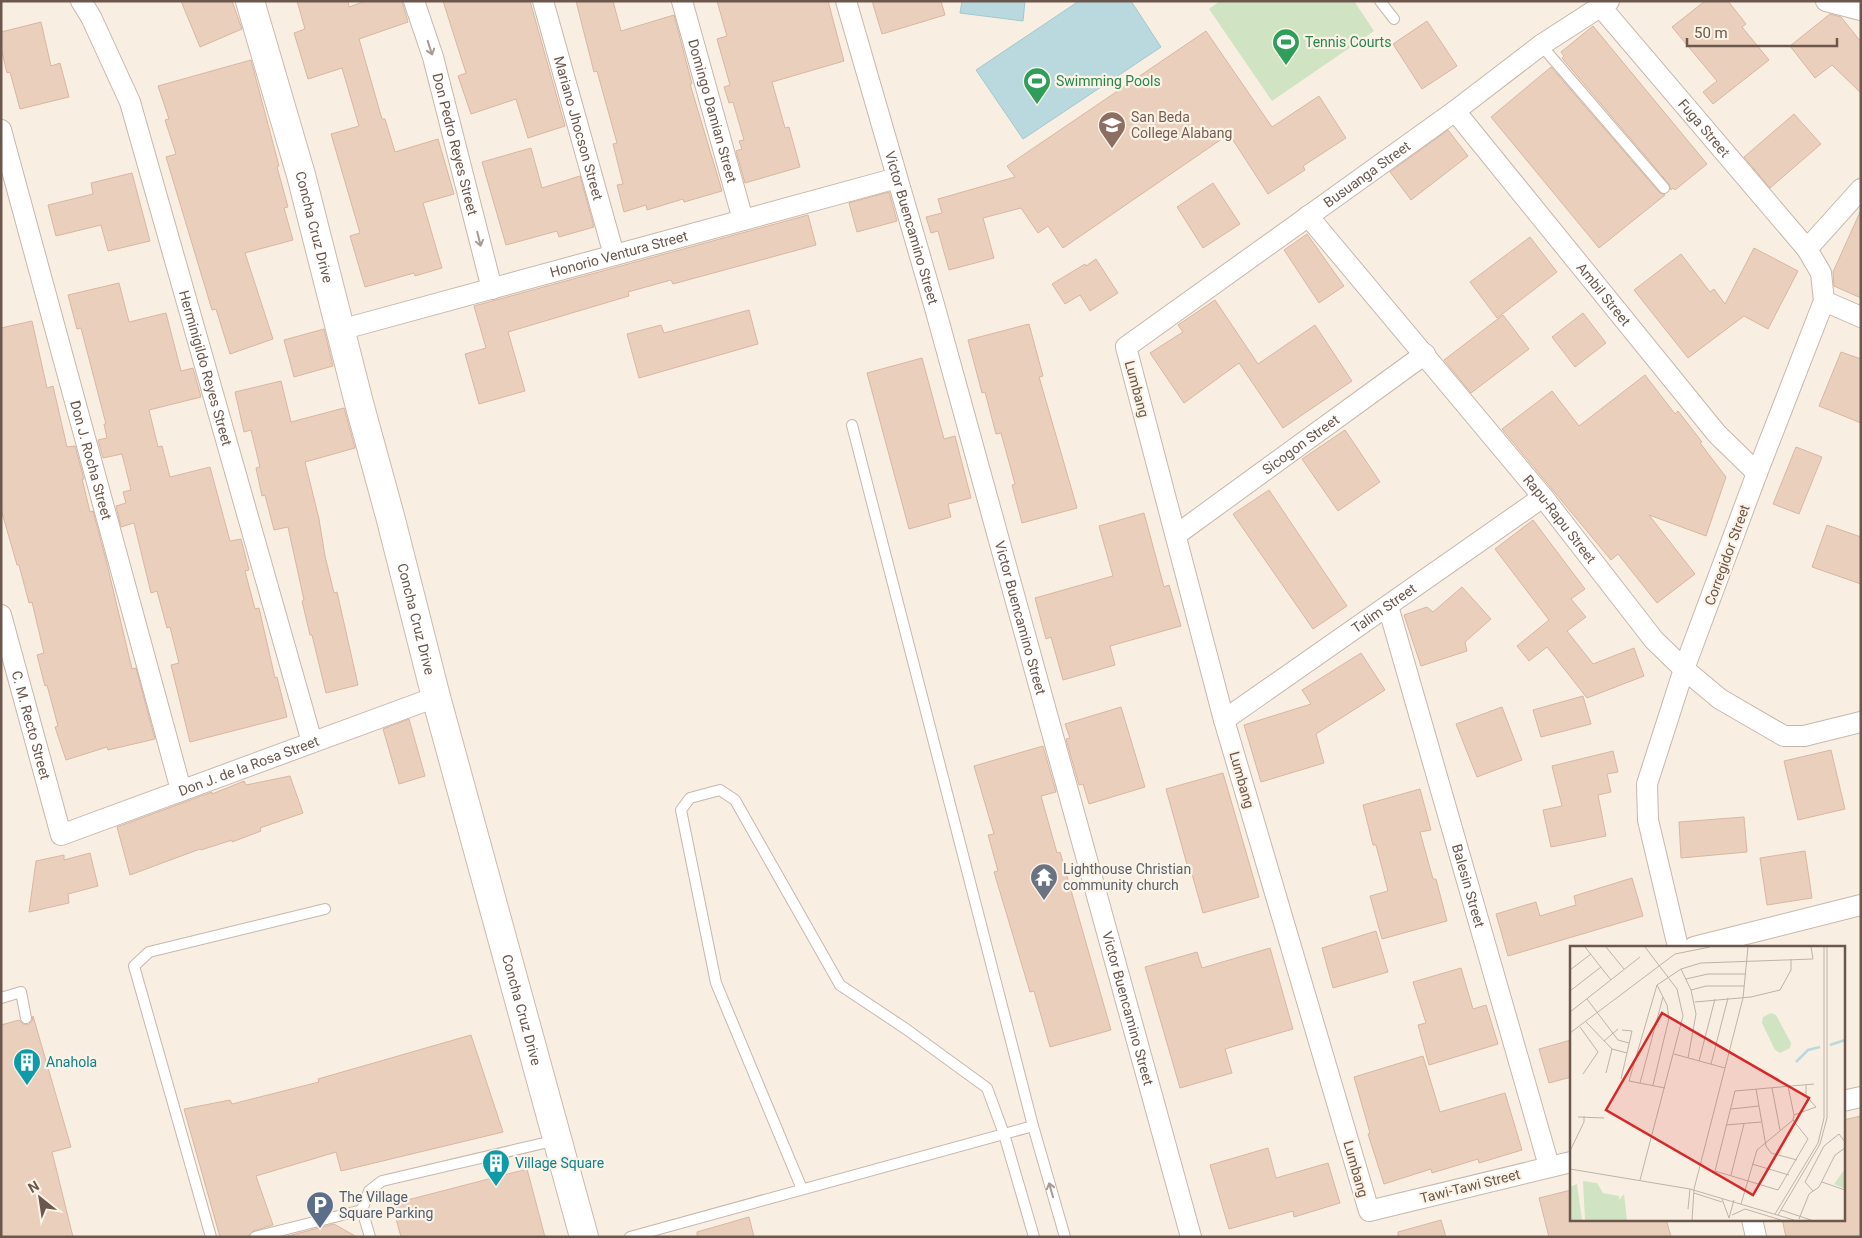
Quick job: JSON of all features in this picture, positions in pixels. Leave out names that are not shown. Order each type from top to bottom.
[{"type":"street","name":"Herminigildo Reyes Street","points":[[81,1],[91,17],[130,102],[312,742]]},
{"type":"street","name":"Concha Cruz Drive","points":[[250,1],[301,175],[436,697],[584,1237]]},
{"type":"street","name":"Don Pedro Reyes Street","points":[[414,1],[432,57],[492,288]]},
{"type":"street","name":"Mariano Jhocson Street","points":[[543,1],[614,255]]},
{"type":"street","name":"Domingo Damian Street","points":[[682,1],[744,220]]},
{"type":"street","name":"Victor Buencamino Street","points":[[846,1],[933,301],[1191,1237]]},
{"type":"street","points":[[1826,1],[1861,10]]},
{"type":"street","name":"Busuanga Street","points":[[1126,347],[1456,111],[1541,45],[1605,4]]},
{"type":"street","name":"Fuga Street","points":[[1605,4],[1807,249]]},
{"type":"street","name":"Ambil Street","points":[[1456,111],[1717,434],[1757,473]]},
{"type":"street","name":"Don J. Rocha Street","points":[[1,130],[181,790]]},
{"type":"street","name":"Honorio Ventura Street","points":[[340,330],[897,178]]},
{"type":"street","points":[[1807,249],[1861,189]]},
{"type":"street","name":"Rapu-Rapu Street","points":[[1308,216],[1543,497],[1654,640],[1684,669],[1720,699],[1784,736],[1804,736],[1861,722]]},
{"type":"street","name":"Corregidor Street","points":[[1678,946],[1648,820],[1647,784],[1684,669],[1824,301],[1821,273],[1807,249]]},
{"type":"street","points":[[1824,301],[1861,317]]},
{"type":"street","name":"Lumbang","points":[[1126,347],[1224,720],[1369,1211]]},
{"type":"street","name":"Sicogon Street","points":[[1176,535],[1425,354]]},
{"type":"street","name":"Talim Street","points":[[1224,720],[1543,497]]},
{"type":"street","name":"Balesin Street","points":[[1388,606],[1549,1166]]},
{"type":"street","name":"C. M. Recto Street","points":[[1,615],[61,834]]},
{"type":"street","name":"Don J. de la Rosa Street","points":[[61,834],[436,697]]},
{"type":"street","points":[[1698,946],[1861,905]]},
{"type":"street","points":[[1844,1101],[1861,1097]]},
{"type":"street","name":"Tawi-Tawi Street","points":[[1369,1211],[1570,1162]]},
{"type":"street","points":[[1752,1220],[1756,1237]]},
{"type":"lane","points":[[1380,1],[1394,19]]},
{"type":"lane","points":[[1541,45],[1664,188]]},
{"type":"lane","points":[[852,425],[1033,1126],[1065,1237]]},
{"type":"lane","points":[[802,1189],[716,983],[681,810],[690,798],[720,790],[735,800],[840,985],[906,1029],[987,1088],[1004,1134],[1034,1237]]},
{"type":"lane","points":[[211,1237],[134,966],[150,952],[325,909]]},
{"type":"lane","points":[[1,998],[21,992],[26,1018]]},
{"type":"lane","points":[[630,1237],[1033,1126]]},
{"type":"lane","points":[[370,1237],[362,1210],[369,1191],[382,1181],[557,1140]]},
{"type":"lane","points":[[255,1237],[362,1210]]},
{"type":"green space","name":"Tennis Courts","points":[[1220,1],[1354,1],[1374,31],[1272,101],[1209,9]]},
{"type":"water","points":[[962,1],[1025,1],[1023,21],[960,13]]},
{"type":"water","name":"Swimming Pools","points":[[1079,1],[1131,1],[1161,47],[1023,139],[976,70]]},
{"type":"building","points":[[181,1],[232,1],[242,29],[200,47]]},
{"type":"building","points":[[297,1],[348,1],[349,7],[366,1],[402,1],[408,22],[359,39],[382,119],[385,119],[395,152],[438,139],[454,194],[423,203],[442,268],[415,276],[414,273],[365,287],[350,236],[360,233],[331,134],[359,126],[342,68],[308,79],[294,33],[305,29]]},
{"type":"building","points":[[443,1],[530,1],[565,126],[528,138],[516,99],[471,114],[458,76],[466,73]]},
{"type":"building","points":[[576,1],[613,1],[621,31],[674,15],[692,84],[690,84],[722,191],[684,202],[683,199],[647,210],[646,205],[624,212],[617,185],[623,184],[613,144],[617,143],[597,71],[594,72]]},
{"type":"building","points":[[717,1],[828,1],[844,61],[772,82],[785,128],[789,127],[800,167],[745,183],[736,151],[742,149],[739,141],[744,140],[733,102],[729,103],[724,87],[730,85],[717,39],[727,36]]},
{"type":"building","points":[[872,1],[941,1],[945,15],[882,34]]},
{"type":"building","points":[[1705,1],[1728,1],[1746,24],[1742,27],[1769,60],[1713,104],[1703,92],[1717,81],[1672,27]]},
{"type":"building","points":[[1830,14],[1841,17],[1861,42],[1861,93],[1832,65],[1815,78],[1790,46]]},
{"type":"building","points":[[1427,21],[1457,66],[1422,89],[1393,44]]},
{"type":"building","points":[[41,22],[51,66],[60,63],[69,97],[20,109],[10,72],[7,73],[1,48],[1,32]]},
{"type":"building","points":[[1593,26],[1707,164],[1675,190],[1673,188],[1671,190],[1669,184],[1562,58],[1564,56],[1561,52]]},
{"type":"building","points":[[1206,31],[1272,127],[1319,96],[1346,138],[1303,166],[1305,170],[1268,194],[1229,134],[1063,248],[1048,226],[1038,233],[1021,208],[983,218],[994,258],[949,270],[938,231],[931,233],[926,217],[942,213],[938,199],[1015,177],[1007,166]]},
{"type":"building","points":[[251,60],[279,166],[277,167],[288,207],[284,208],[293,240],[245,253],[273,339],[230,354],[216,309],[212,310],[166,157],[176,154],[165,120],[169,119],[158,86]]},
{"type":"building","points":[[1551,67],[1659,192],[1665,195],[1599,248],[1491,117]]},
{"type":"building","points":[[1794,114],[1821,144],[1770,188],[1744,157]]},
{"type":"building","points":[[1448,130],[1468,156],[1411,200],[1390,172]]},
{"type":"building","points":[[531,148],[542,188],[580,176],[594,227],[559,237],[557,231],[506,245],[482,162]]},
{"type":"building","points":[[132,173],[150,241],[108,251],[101,225],[56,236],[48,205],[93,194],[91,183]]},
{"type":"building","points":[[1213,183],[1240,224],[1203,248],[1177,207]]},
{"type":"building","points":[[889,192],[897,221],[857,232],[849,203]]},
{"type":"building","points":[[1861,210],[1861,298],[1834,286],[1833,272]]},
{"type":"building","points":[[808,215],[816,245],[673,284],[671,280],[628,292],[629,296],[508,332],[525,391],[479,404],[465,354],[486,348],[474,306]]},
{"type":"building","points":[[1307,234],[1344,286],[1319,303],[1284,250]]},
{"type":"building","points":[[1530,237],[1557,272],[1497,318],[1470,282]]},
{"type":"building","points":[[1754,248],[1798,271],[1768,329],[1744,316],[1688,358],[1634,290],[1681,254],[1710,292],[1714,289],[1725,304]]},
{"type":"building","points":[[1096,259],[1118,293],[1090,311],[1080,295],[1065,304],[1052,284]]},
{"type":"building","points":[[119,283],[129,322],[166,313],[181,371],[193,368],[201,397],[149,410],[158,447],[162,446],[170,477],[210,467],[230,541],[241,539],[249,570],[245,571],[255,609],[259,608],[275,678],[277,677],[287,717],[190,742],[171,665],[179,663],[170,627],[167,628],[157,591],[151,593],[134,523],[121,527],[116,506],[126,503],[123,492],[131,490],[122,454],[103,458],[98,440],[107,438],[104,424],[106,424],[81,328],[77,329],[68,295]]},
{"type":"building","points":[[1215,300],[1258,364],[1315,325],[1352,381],[1283,428],[1239,363],[1184,403],[1150,353],[1183,332],[1178,325]]},
{"type":"building","points":[[749,310],[758,344],[639,378],[627,334],[661,325],[664,333]]},
{"type":"building","points":[[1583,313],[1606,343],[1575,367],[1552,337]]},
{"type":"building","points":[[1503,315],[1529,349],[1471,393],[1444,360]]},
{"type":"building","points":[[32,321],[47,388],[53,386],[67,447],[75,446],[90,512],[93,511],[132,669],[136,668],[155,739],[108,750],[107,747],[66,760],[55,727],[58,726],[37,655],[44,653],[32,602],[29,603],[1,509],[1,328]]},
{"type":"building","points":[[1029,324],[1043,376],[1039,377],[1077,508],[1022,523],[1012,485],[1015,484],[1001,433],[996,434],[985,392],[982,393],[968,340]]},
{"type":"building","points":[[324,329],[333,366],[294,377],[284,340]]},
{"type":"building","points":[[1841,352],[1861,359],[1861,423],[1819,406]]},
{"type":"building","points":[[922,358],[944,439],[955,436],[971,498],[948,504],[951,517],[909,529],[867,373]]},
{"type":"building","points":[[1645,375],[1675,414],[1678,411],[1726,477],[1706,536],[1649,515],[1695,574],[1657,603],[1618,554],[1611,560],[1502,429],[1552,391],[1579,426]]},
{"type":"building","points":[[281,381],[291,422],[344,408],[355,448],[305,462],[319,519],[325,556],[334,593],[337,592],[358,685],[326,693],[302,601],[304,600],[288,527],[274,530],[265,495],[262,496],[256,468],[260,467],[251,430],[244,432],[235,392]]},
{"type":"building","points":[[1345,430],[1380,482],[1338,511],[1302,459]]},
{"type":"building","points":[[1796,447],[1822,457],[1799,514],[1773,504]]},
{"type":"building","points":[[1269,490],[1347,606],[1313,629],[1233,514]]},
{"type":"building","points":[[1144,513],[1164,587],[1169,585],[1181,626],[1110,646],[1115,665],[1063,680],[1051,637],[1046,639],[1035,598],[1113,576],[1099,526]]},
{"type":"building","points":[[1533,520],[1585,589],[1571,599],[1586,617],[1567,631],[1593,664],[1634,648],[1644,676],[1587,698],[1547,647],[1529,661],[1517,646],[1549,620],[1495,549]]},
{"type":"building","points":[[1827,525],[1861,537],[1861,584],[1812,567]]},
{"type":"building","points":[[1462,587],[1491,619],[1465,642],[1467,651],[1421,666],[1404,615],[1427,607],[1433,612]]},
{"type":"building","points":[[1361,653],[1385,690],[1316,734],[1324,763],[1261,782],[1244,725],[1311,704],[1302,690]]},
{"type":"building","points":[[1583,696],[1591,724],[1541,737],[1533,710]]},
{"type":"building","points":[[1121,707],[1145,787],[1089,804],[1083,784],[1079,785],[1066,739],[1070,738],[1065,724]]},
{"type":"building","points":[[1502,707],[1522,760],[1477,777],[1456,724]]},
{"type":"building","points":[[409,719],[425,776],[399,784],[383,729]]},
{"type":"building","points":[[1043,746],[1056,792],[1041,796],[1057,853],[1060,852],[1111,1030],[1050,1047],[1034,991],[1030,992],[994,872],[998,871],[988,835],[994,834],[974,766]]},
{"type":"building","points":[[1831,750],[1845,809],[1798,820],[1784,761]]},
{"type":"building","points":[[1613,751],[1618,772],[1607,774],[1611,792],[1598,795],[1606,836],[1551,847],[1543,810],[1562,806],[1552,766]]},
{"type":"building","points":[[1223,773],[1259,897],[1203,913],[1190,867],[1188,868],[1166,789]]},
{"type":"building","points":[[290,776],[303,813],[260,828],[261,831],[232,842],[232,840],[200,849],[130,875],[117,827],[244,781],[246,785]]},
{"type":"building","points":[[1420,789],[1431,830],[1420,832],[1433,879],[1436,879],[1447,921],[1382,939],[1370,896],[1388,891],[1376,845],[1373,845],[1363,805]]},
{"type":"building","points":[[1744,817],[1747,852],[1681,858],[1679,822]]},
{"type":"building","points":[[1805,851],[1812,898],[1767,905],[1760,858]]},
{"type":"building","points":[[90,853],[98,886],[68,894],[69,903],[29,912],[36,861],[64,855],[64,860]]},
{"type":"building","points":[[1632,878],[1643,916],[1508,956],[1496,914],[1536,902],[1540,916],[1576,905],[1574,896]]},
{"type":"building","points":[[1376,931],[1388,972],[1333,988],[1322,948]]},
{"type":"building","points":[[1270,948],[1293,1029],[1225,1049],[1232,1073],[1180,1088],[1145,967],[1197,952],[1202,968]]},
{"type":"building","points":[[1461,968],[1473,1009],[1486,1005],[1498,1044],[1429,1065],[1418,1025],[1426,1023],[1413,982]]},
{"type":"building","points":[[33,1016],[71,1147],[52,1152],[73,1237],[1,1237],[1,1025],[19,1020],[23,1024],[28,1025],[32,1021]]},
{"type":"building","points":[[471,1035],[503,1132],[341,1171],[336,1152],[256,1176],[273,1225],[253,1231],[248,1237],[220,1237],[184,1109],[230,1100],[232,1104],[319,1082],[318,1079]]},
{"type":"building","points":[[1570,1040],[1570,1077],[1549,1083],[1539,1049]]},
{"type":"building","points":[[1423,1056],[1440,1112],[1505,1093],[1522,1150],[1479,1163],[1478,1159],[1432,1173],[1431,1169],[1384,1184],[1368,1134],[1370,1133],[1354,1077]]},
{"type":"building","points":[[1861,1116],[1861,1237],[1786,1237],[1782,1220],[1844,1220],[1844,1120]]},
{"type":"building","points":[[1268,1148],[1276,1178],[1328,1163],[1340,1203],[1294,1217],[1293,1211],[1229,1229],[1210,1165]]},
{"type":"building","name":"Village Square","points":[[527,1169],[545,1237],[401,1237],[392,1204]]},
{"type":"building","points":[[1570,1190],[1570,1220],[1666,1220],[1671,1237],[1549,1237],[1539,1198]]},
{"type":"building","points":[[749,1217],[754,1237],[697,1237],[697,1232]]},
{"type":"building","points":[[1441,1220],[1446,1237],[1398,1237],[1398,1232]]},
{"type":"building","name":"The Village Square Parking","points":[[334,1224],[357,1237],[288,1237],[288,1236]]},
{"type":"place","name":"Tennis Courts","points":[[1286,66]]},
{"type":"place","name":"Swimming Pools","points":[[1037,105]]},
{"type":"place","name":"San Beda College Alabang","points":[[1112,149]]},
{"type":"place","name":"Lighthouse Christian community church","points":[[1044,901]]},
{"type":"place","name":"Anahola","points":[[27,1086]]},
{"type":"place","name":"Village Square","points":[[496,1187]]},
{"type":"place","name":"The Village Square Parking","points":[[320,1229]]}]
